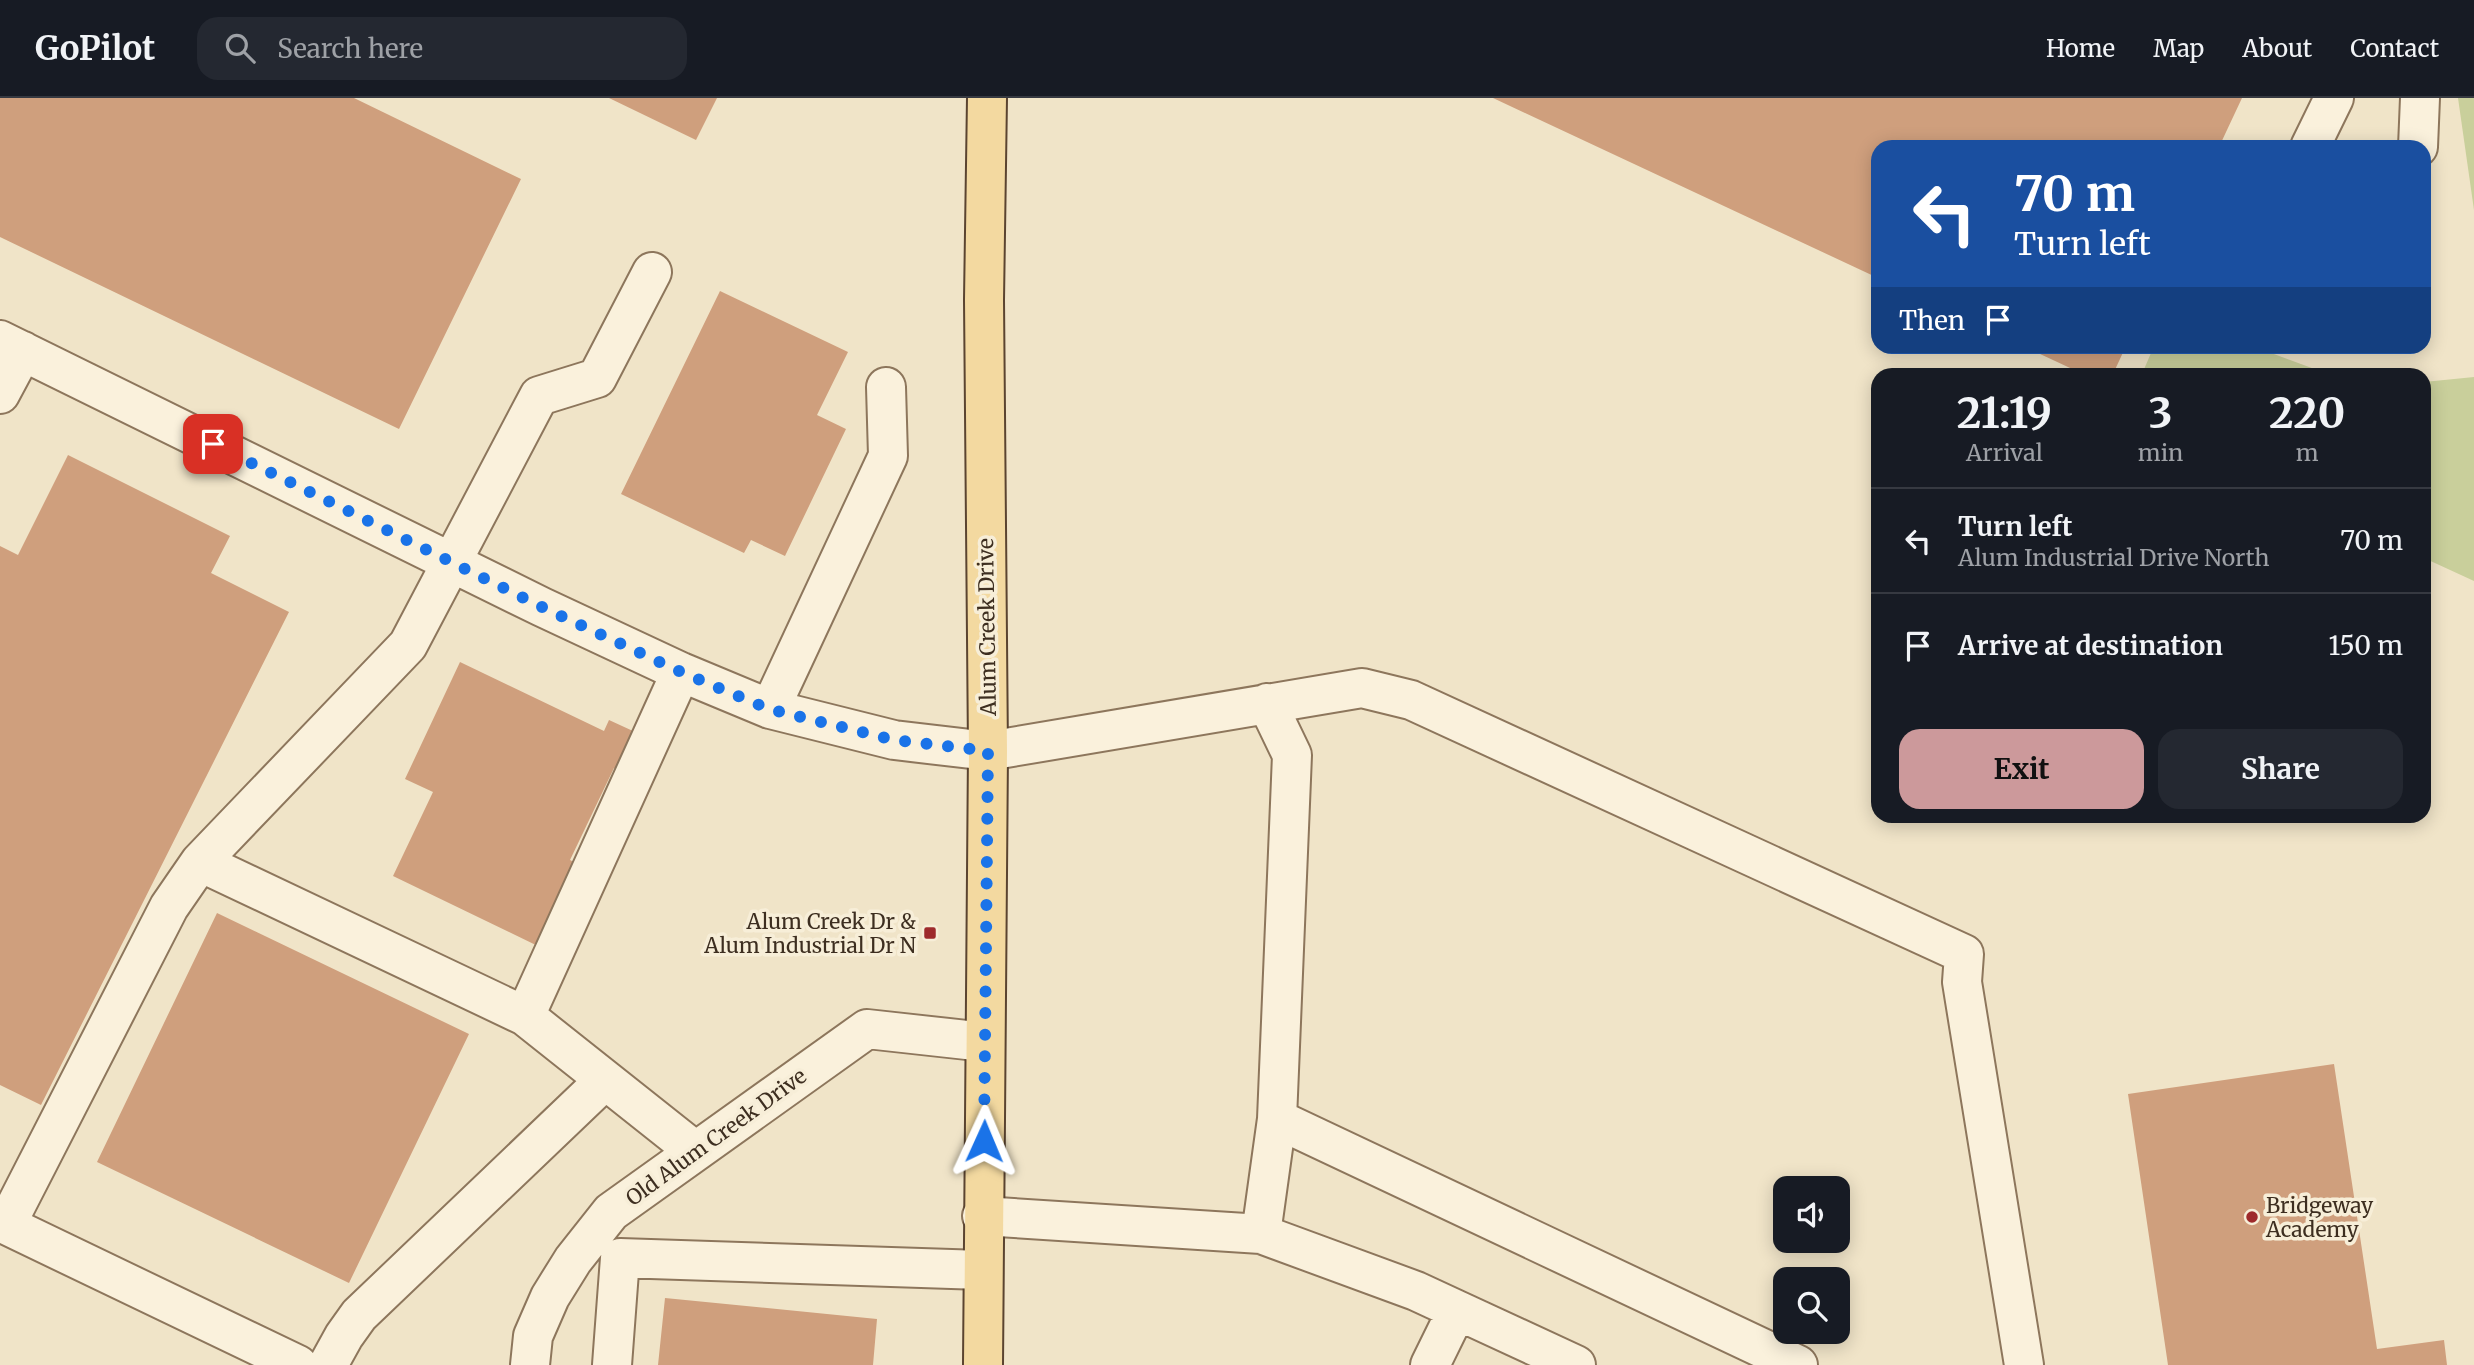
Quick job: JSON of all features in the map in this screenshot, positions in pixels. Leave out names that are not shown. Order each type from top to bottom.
[{"type":"main road","name":"Alum Creek Drive","points":[[983,1365],[982,1216],[988,751],[984,300],[987,98]]},
{"type":"street","points":[[2313,140],[2334,98]]},
{"type":"street","points":[[2418,140],[2420,98]]},
{"type":"street","points":[[298,1365],[3,1224],[169,907],[200,862],[408,645],[539,396],[597,378],[652,272]]},
{"type":"street","points":[[0,394],[11,346],[542,607],[681,672],[769,709],[894,740],[988,751],[1362,688],[1411,701],[1964,954],[1962,982],[2024,1365]]},
{"type":"street","points":[[769,709],[888,456],[886,387]]},
{"type":"street","points":[[525,1016],[681,672]]},
{"type":"street","points":[[1261,1234],[1277,1119],[1292,755],[1267,704]]},
{"type":"street","points":[[200,862],[525,1016],[695,1151]]},
{"type":"street","name":"Old Alum Creek Drive","points":[[530,1365],[533,1336],[550,1297],[573,1260],[611,1212],[695,1151],[867,1029],[985,1042]]},
{"type":"street","points":[[328,1365],[359,1315],[606,1080]]},
{"type":"street","points":[[1277,1119],[1798,1365]]},
{"type":"street","points":[[982,1216],[1261,1234],[1416,1291],[1576,1365]]},
{"type":"street","points":[[612,1365],[620,1258],[982,1270]]},
{"type":"street","points":[[1430,1365],[1457,1310]]},
{"type":"green space","points":[[2458,98],[2474,98],[2474,210]]},
{"type":"green space","points":[[2151,354],[2274,354],[2312,368],[2145,368]]},
{"type":"green space","points":[[2474,377],[2474,581],[2431,561],[2431,381]]},
{"type":"building","points":[[0,98],[354,98],[521,179],[399,429],[0,237]]},
{"type":"building","points":[[609,98],[717,98],[696,140]]},
{"type":"building","points":[[1493,98],[2242,98],[2222,140],[1871,140],[1871,275]]},
{"type":"building","points":[[720,291],[848,352],[817,415],[846,429],[785,556],[751,540],[744,553],[621,494]]},
{"type":"building","points":[[2040,354],[2122,354],[2116,368],[2070,368]]},
{"type":"building","points":[[68,455],[230,536],[211,573],[289,612],[41,1105],[0,1085],[0,546],[18,555]]},
{"type":"building","points":[[460,662],[604,731],[609,720],[646,737],[628,775],[614,768],[570,860],[584,867],[544,949],[393,876],[433,792],[405,779]]},
{"type":"building","points":[[217,913],[469,1034],[349,1283],[97,1162]]},
{"type":"building","name":"Bridgeway Academy","points":[[2334,1064],[2377,1349],[2444,1340],[2447,1365],[2168,1365],[2128,1094]]},
{"type":"building","points":[[665,1298],[877,1319],[873,1365],[658,1365]]},
{"type":"place","name":"Alum Creek Dr & Alum Industrial Dr N","points":[[930,933]]},
{"type":"place","name":"Bridgeway Academy","points":[[2252,1217]]},
{"type":"route","points":[[213,444],[542,607],[681,672],[769,709],[894,740],[988,751],[984,1141]]}]
